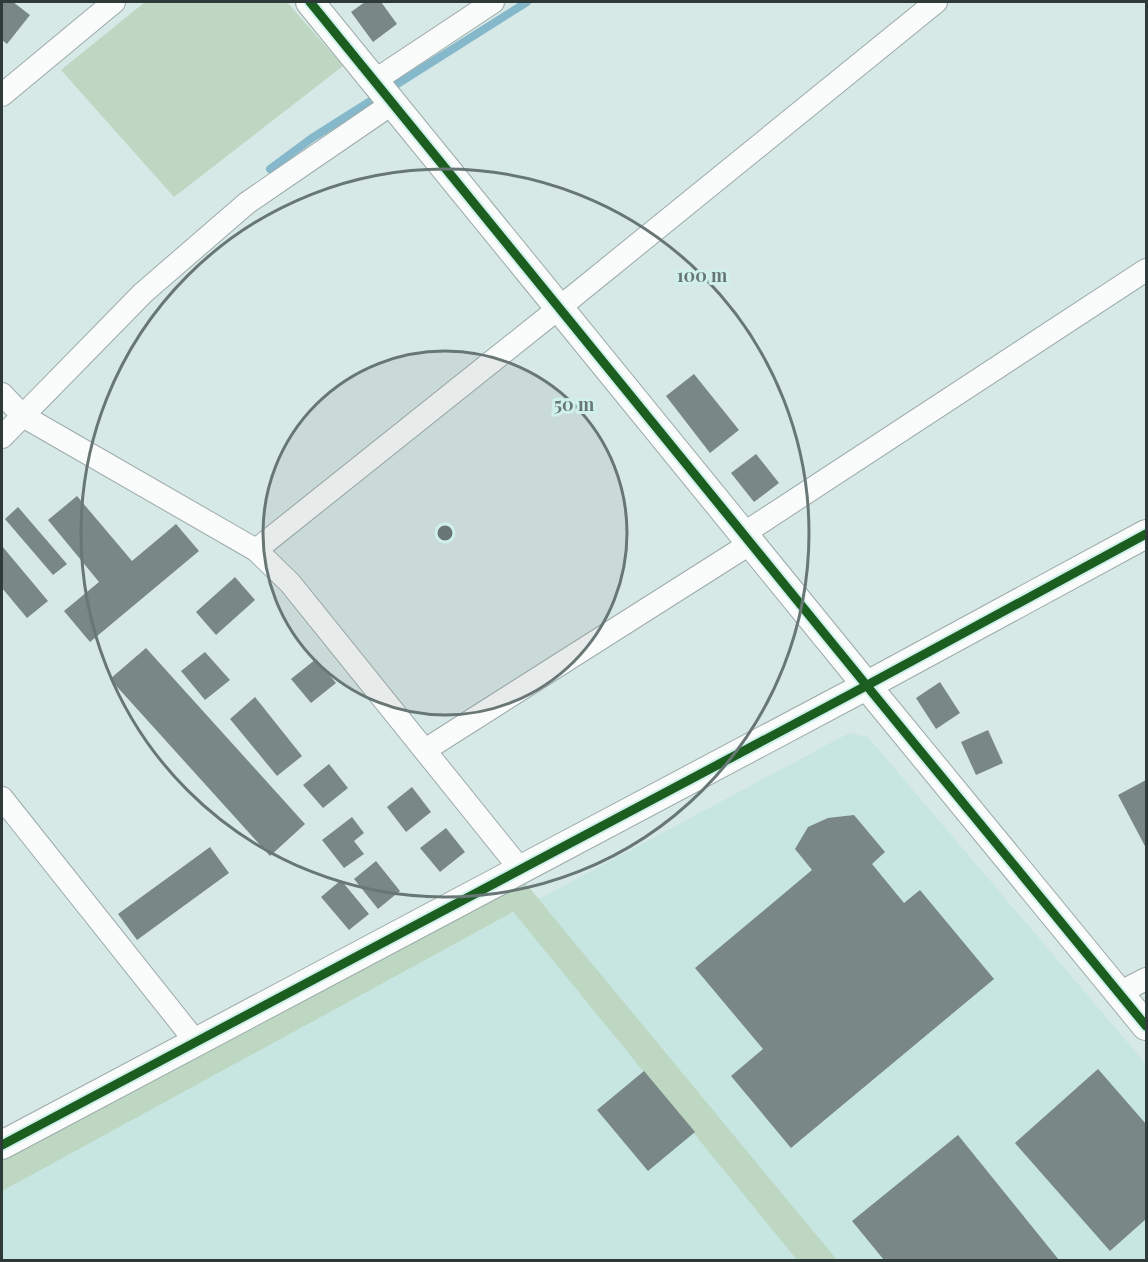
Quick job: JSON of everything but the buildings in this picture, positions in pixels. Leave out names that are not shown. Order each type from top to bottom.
[{"type":"street","points":[[2,95],[114,2]]},
{"type":"street","points":[[310,2],[1146,1026]]},
{"type":"street","points":[[374,81],[493,2]]},
{"type":"street","points":[[256,550],[936,2]]},
{"type":"street","points":[[2,437],[143,293],[247,203],[393,103]]},
{"type":"street","points":[[425,750],[747,539],[1146,270]]},
{"type":"street","points":[[2,394],[23,416],[256,550],[290,583],[521,870]]},
{"type":"street","points":[[2,1145],[867,686],[1146,534]]},
{"type":"street","points":[[2,798],[196,1042]]},
{"type":"street","points":[[1119,993],[1146,979]]},
{"type":"shaded area","points":[[145,2],[287,2],[343,66],[174,197],[61,70]]},
{"type":"shaded area","points":[[849,733],[868,737],[1146,1064],[1146,1260],[2,1260],[2,1186]]},
{"type":"shaded area","points":[[522,879],[837,1260],[797,1260],[507,904],[513,912],[2,1191],[2,1155]]},
{"type":"waterway","points":[[270,169],[312,138],[527,2]]},
{"type":"cycle path","points":[[310,2],[1146,1026]]},
{"type":"cycle path","points":[[2,1145],[851,694],[1146,534]]}]
